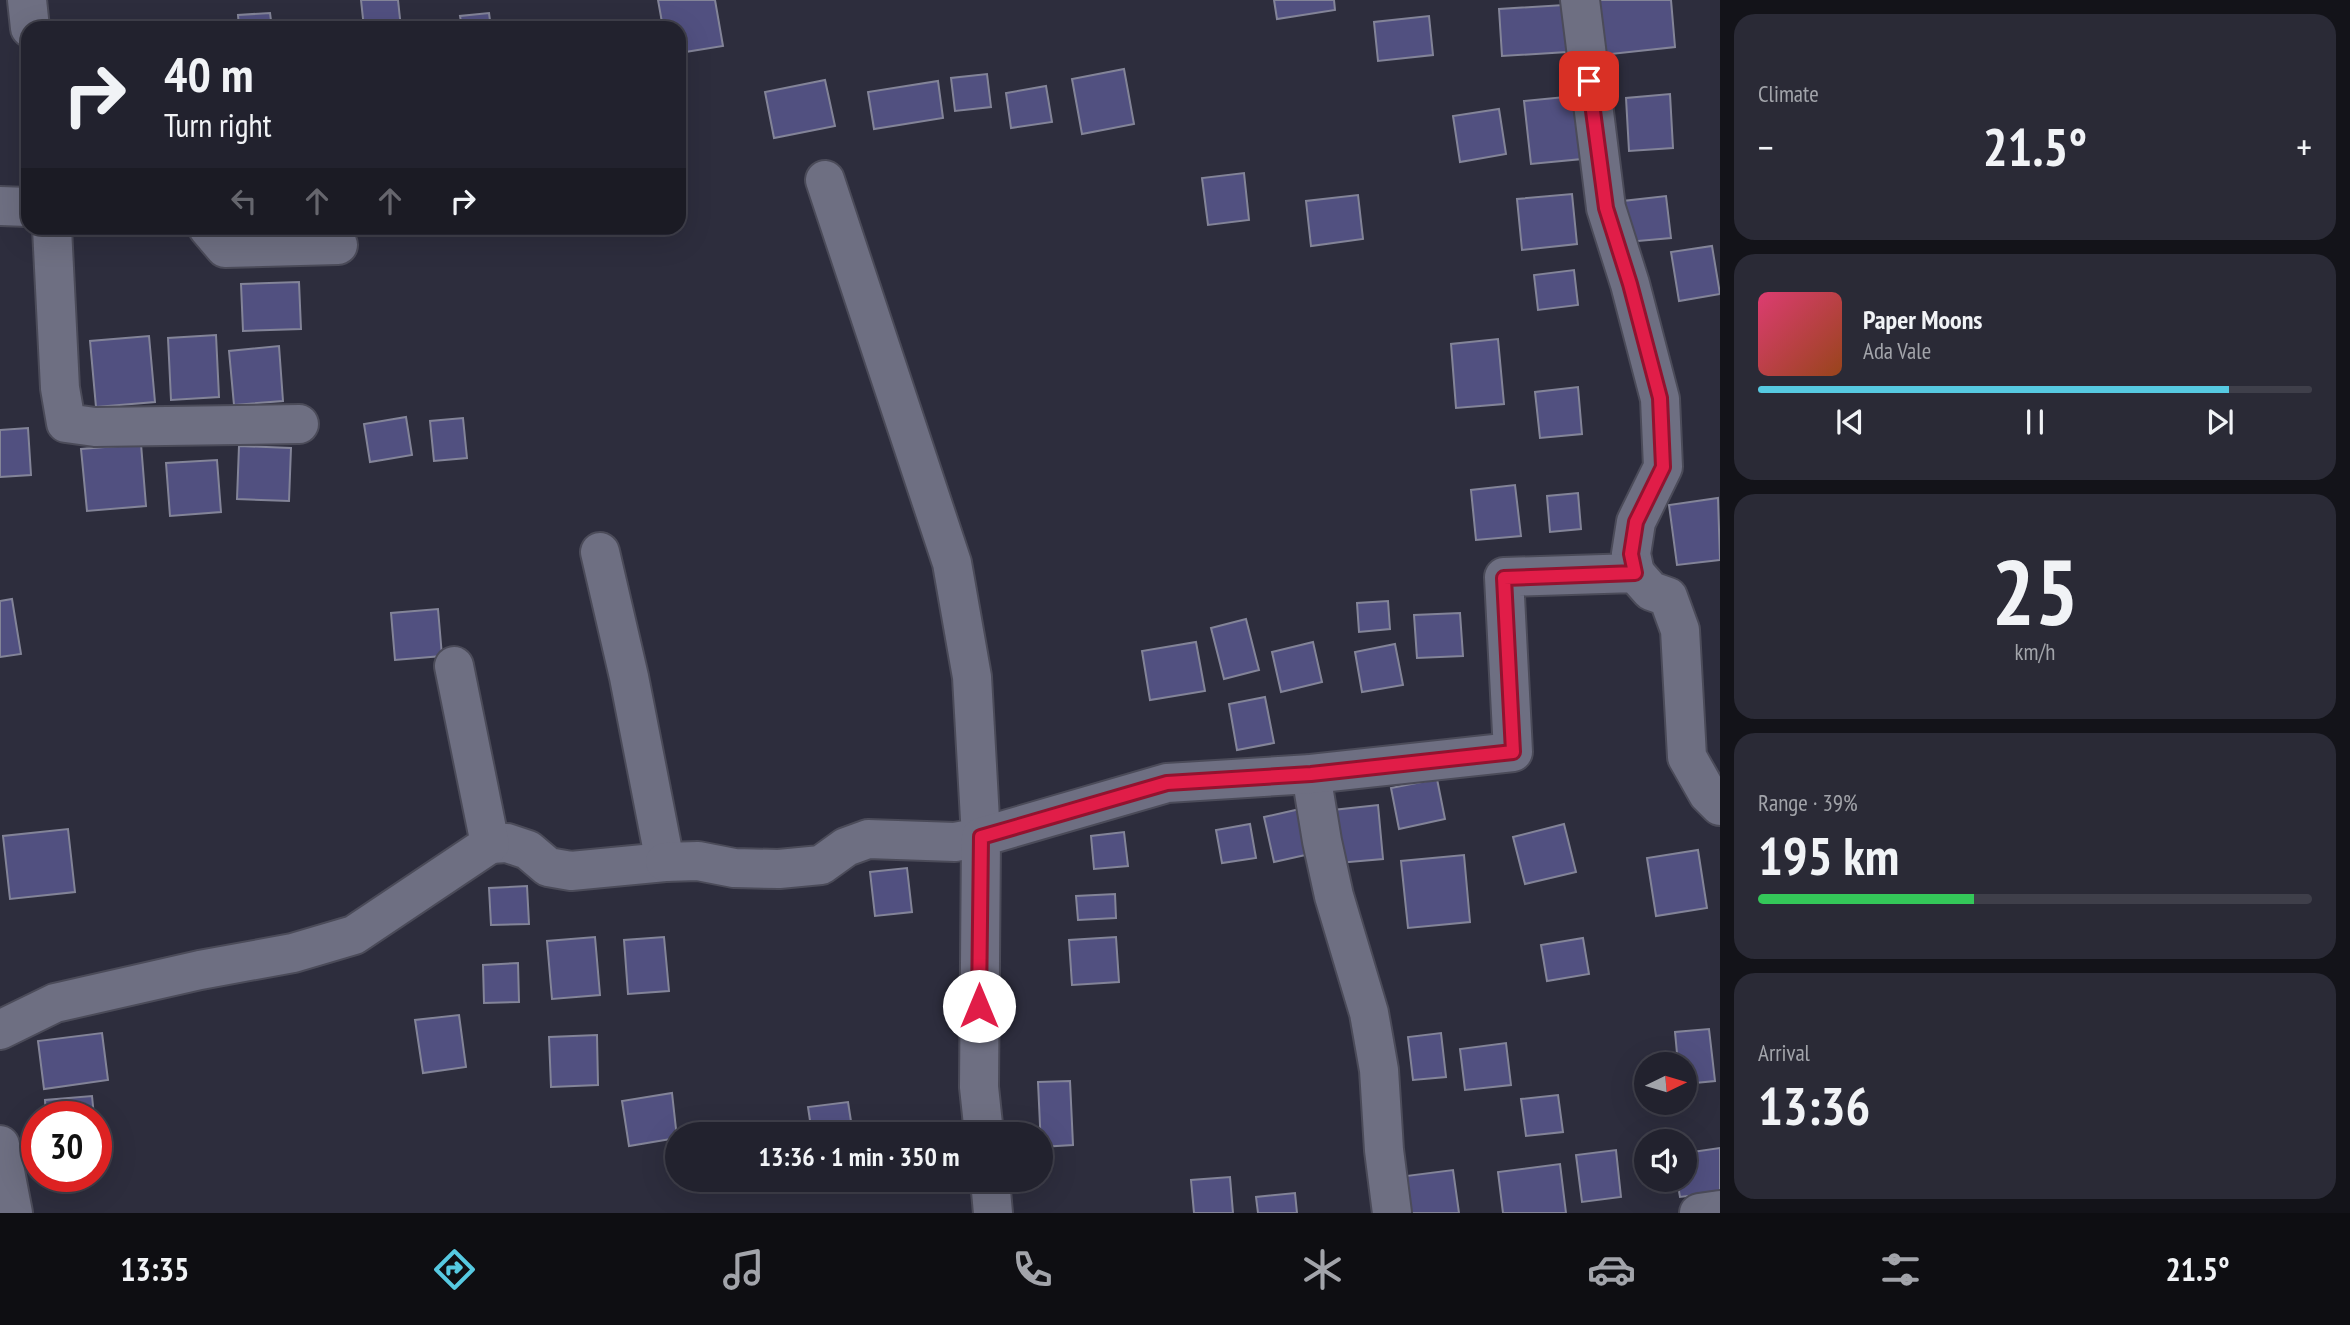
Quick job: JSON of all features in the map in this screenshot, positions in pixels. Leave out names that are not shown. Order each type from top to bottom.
[{"type":"street","points":[[27,0],[29,21]]},
{"type":"street","points":[[1580,0],[1606,208],[1630,284],[1660,398],[1663,467],[1636,522],[1631,554],[1635,573],[1651,591],[1668,597],[1680,629],[1687,757],[1707,794],[1720,806]]},
{"type":"street","points":[[825,180],[953,563],[972,677],[981,837],[979,1087],[983,1122]]},
{"type":"street","points":[[0,206],[21,213]]},
{"type":"street","points":[[52,235],[60,388],[66,423],[94,426],[299,424]]},
{"type":"street","points":[[214,235],[225,248],[338,245]]},
{"type":"street","points":[[600,552],[629,677],[665,862]]},
{"type":"street","points":[[0,1030],[55,1003],[200,970],[293,953],[354,936],[490,844],[507,843],[528,850],[548,867],[571,871],[698,861],[734,868],[779,869],[821,865],[846,847],[868,839],[955,842],[981,837],[1167,783],[1311,774],[1513,752],[1504,578],[1635,573]]},
{"type":"street","points":[[454,666],[490,844]]},
{"type":"street","points":[[1311,774],[1334,895],[1369,1013],[1380,1070],[1384,1150],[1392,1213]]},
{"type":"street","points":[[0,1145],[13,1213]]},
{"type":"street","points":[[990,1192],[993,1213]]},
{"type":"street","points":[[1699,1213],[1720,1210]]},
{"type":"building","points":[[361,0],[398,0],[400,21],[363,21]]},
{"type":"building","points":[[658,0],[715,0],[723,46],[686,52],[686,21],[662,21]]},
{"type":"building","points":[[1274,0],[1334,0],[1335,10],[1277,19]]},
{"type":"building","points":[[1597,0],[1671,0],[1675,47],[1602,55]]},
{"type":"building","points":[[1564,5],[1567,52],[1502,56],[1499,9]]},
{"type":"building","points":[[270,13],[271,21],[238,21],[238,15]]},
{"type":"building","points":[[489,13],[490,21],[461,21],[460,16]]},
{"type":"building","points":[[1429,16],[1433,55],[1378,61],[1374,22]]},
{"type":"building","points":[[1124,69],[1134,124],[1082,134],[1072,79]]},
{"type":"building","points":[[987,74],[991,107],[955,111],[951,78]]},
{"type":"building","points":[[825,80],[835,126],[774,138],[765,92]]},
{"type":"building","points":[[938,81],[943,118],[874,129],[868,92]]},
{"type":"building","points":[[1046,86],[1052,122],[1011,128],[1006,93]]},
{"type":"building","points":[[1670,94],[1673,148],[1629,151],[1626,98]]},
{"type":"building","points":[[1575,96],[1582,159],[1531,164],[1524,101]]},
{"type":"building","points":[[1499,109],[1506,154],[1460,162],[1453,116]]},
{"type":"building","points":[[1244,173],[1249,220],[1208,225],[1202,178]]},
{"type":"building","points":[[1572,194],[1577,244],[1522,250],[1517,199]]},
{"type":"building","points":[[1358,195],[1363,239],[1311,246],[1306,201]]},
{"type":"building","points":[[1666,196],[1671,238],[1627,242],[1623,201]]},
{"type":"building","points":[[1712,246],[1720,294],[1679,301],[1671,252]]},
{"type":"building","points":[[1574,270],[1578,305],[1538,310],[1534,275]]},
{"type":"building","points":[[299,282],[301,329],[243,331],[241,284]]},
{"type":"building","points":[[216,335],[219,397],[171,400],[168,338]]},
{"type":"building","points":[[149,336],[155,402],[96,407],[90,341]]},
{"type":"building","points":[[1498,339],[1504,404],[1456,408],[1451,344]]},
{"type":"building","points":[[279,346],[283,401],[234,405],[229,351]]},
{"type":"building","points":[[1578,387],[1582,434],[1540,438],[1535,392]]},
{"type":"building","points":[[406,417],[412,455],[370,462],[364,424]]},
{"type":"building","points":[[463,418],[467,458],[434,461],[430,421]]},
{"type":"building","points":[[28,428],[31,475],[0,477],[0,430]]},
{"type":"building","points":[[141,444],[146,506],[87,511],[81,449]]},
{"type":"building","points":[[239,446],[291,448],[289,501],[237,499]]},
{"type":"building","points":[[217,460],[221,512],[170,516],[166,463]]},
{"type":"building","points":[[1515,485],[1521,536],[1476,540],[1471,490]]},
{"type":"building","points":[[1578,493],[1581,529],[1550,532],[1547,496]]},
{"type":"building","points":[[1718,498],[1720,560],[1677,565],[1669,505]]},
{"type":"building","points":[[12,599],[21,654],[0,657],[0,601]]},
{"type":"building","points":[[1388,601],[1390,629],[1359,632],[1357,603]]},
{"type":"building","points":[[438,609],[442,656],[395,660],[391,613]]},
{"type":"building","points":[[1460,613],[1463,656],[1417,658],[1414,615]]},
{"type":"building","points":[[1246,619],[1259,670],[1224,679],[1211,628]]},
{"type":"building","points":[[1196,642],[1205,691],[1150,700],[1142,651]]},
{"type":"building","points":[[1313,642],[1322,682],[1281,692],[1272,652]]},
{"type":"building","points":[[1395,644],[1403,685],[1362,692],[1355,652]]},
{"type":"building","points":[[1265,697],[1274,743],[1237,750],[1229,704]]},
{"type":"building","points":[[1437,779],[1445,819],[1399,829],[1391,788]]},
{"type":"building","points":[[1378,805],[1383,859],[1338,863],[1333,810]]},
{"type":"building","points":[[1300,809],[1310,854],[1274,862],[1264,817]]},
{"type":"building","points":[[1250,824],[1256,858],[1222,863],[1216,830]]},
{"type":"building","points":[[1564,824],[1576,872],[1525,884],[1513,837]]},
{"type":"building","points":[[68,829],[75,892],[10,899],[3,836]]},
{"type":"building","points":[[1124,832],[1128,866],[1094,869],[1091,836]]},
{"type":"building","points":[[1698,850],[1707,908],[1656,916],[1647,858]]},
{"type":"building","points":[[1464,855],[1470,922],[1408,928],[1401,861]]},
{"type":"building","points":[[907,868],[912,912],[875,916],[870,872]]},
{"type":"building","points":[[527,886],[529,924],[491,925],[489,888]]},
{"type":"building","points":[[1115,894],[1116,918],[1078,920],[1076,896]]},
{"type":"building","points":[[595,937],[600,995],[552,999],[547,941]]},
{"type":"building","points":[[664,937],[669,991],[628,994],[624,940]]},
{"type":"building","points":[[1116,937],[1119,982],[1072,985],[1069,940]]},
{"type":"building","points":[[1583,938],[1589,974],[1547,981],[1541,945]]},
{"type":"building","points":[[518,963],[519,1002],[484,1003],[483,965]]},
{"type":"building","points":[[459,1015],[466,1067],[423,1073],[415,1020]]},
{"type":"building","points":[[1709,1029],[1715,1081],[1698,1083],[1698,1052],[1677,1052],[1675,1032]]},
{"type":"building","points":[[102,1033],[108,1080],[44,1089],[38,1041]]},
{"type":"building","points":[[1441,1033],[1446,1077],[1413,1080],[1408,1037]]},
{"type":"building","points":[[597,1035],[598,1085],[551,1087],[549,1037]]},
{"type":"building","points":[[1506,1043],[1511,1085],[1465,1090],[1460,1049]]},
{"type":"building","points":[[1070,1081],[1073,1145],[1053,1146],[1053,1122],[1040,1122],[1038,1082]]},
{"type":"building","points":[[672,1093],[675,1122],[665,1122],[665,1140],[629,1146],[622,1101]]},
{"type":"building","points":[[1558,1095],[1563,1132],[1526,1136],[1521,1099]]},
{"type":"building","points":[[92,1096],[92,1101],[45,1101]]},
{"type":"building","points":[[848,1102],[851,1122],[810,1122],[808,1107]]},
{"type":"building","points":[[1720,1148],[1720,1192],[1680,1197],[1679,1192],[1697,1192],[1697,1151]]},
{"type":"building","points":[[1616,1150],[1621,1197],[1582,1202],[1576,1155]]},
{"type":"building","points":[[1560,1164],[1566,1213],[1503,1213],[1498,1172]]},
{"type":"building","points":[[1453,1170],[1459,1213],[1410,1213],[1406,1176]]},
{"type":"building","points":[[1230,1177],[1233,1213],[1194,1213],[1191,1180]]},
{"type":"building","points":[[1295,1193],[1297,1213],[1258,1213],[1256,1197]]},
{"type":"route","points":[[979,1006],[981,837],[1167,783],[1311,774],[1513,752],[1504,578],[1635,573],[1631,554],[1636,522],[1663,467],[1660,398],[1630,284],[1606,208],[1589,81]]}]
